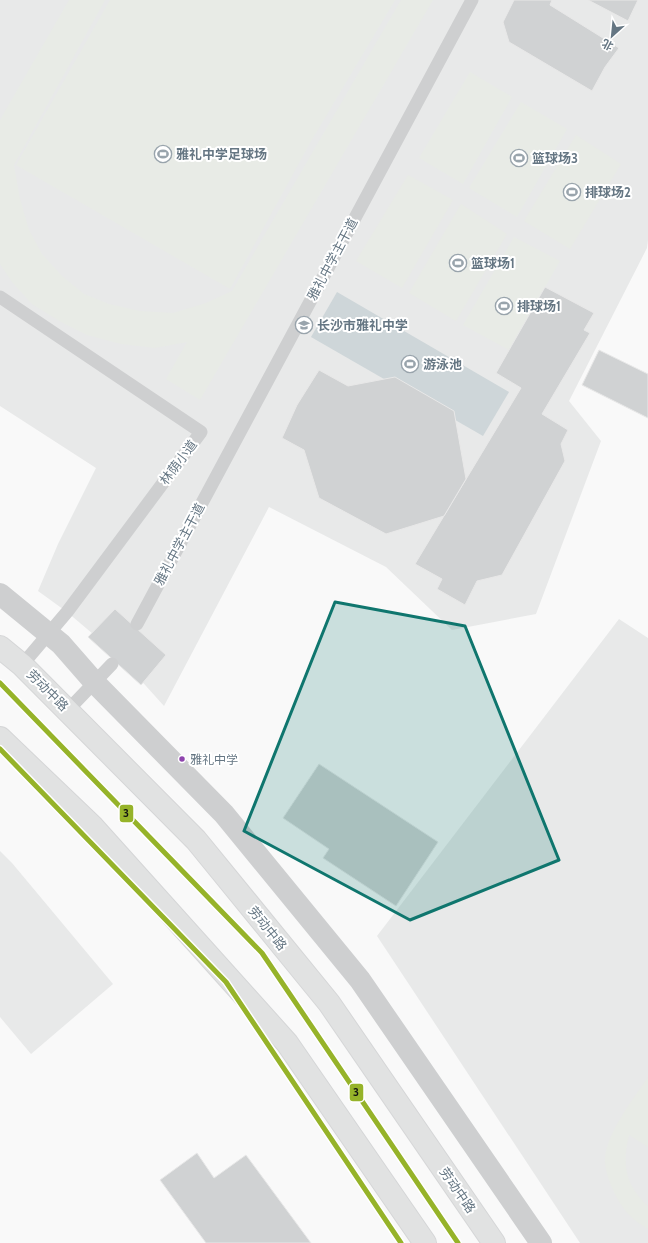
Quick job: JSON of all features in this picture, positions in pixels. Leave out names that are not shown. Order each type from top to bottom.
[{"type":"main road","name":"劳动中路","points":[[0,647],[22,664],[196,840],[329,1003],[494,1243]]},
{"type":"main road","points":[[0,738],[93,827],[288,1043],[425,1243]]},
{"type":"street","points":[[0,594],[61,644],[95,683],[224,814],[360,980],[540,1243]]},
{"type":"lane","name":"雅礼中学主干道","points":[[137,624],[472,0]]},
{"type":"lane","name":"林荫小道","points":[[0,297],[201,432],[49,634],[22,664]]},
{"type":"lane","points":[[68,710],[112,664]]},
{"type":"highlighted area","points":[[335,602],[465,626],[559,860],[410,920],[244,831]]},
{"type":"shaded area","name":"长沙市雅礼中学","points":[[0,0],[648,0],[647,248],[569,401],[601,441],[536,614],[452,630],[386,567],[269,507],[164,706],[119,656],[67,612],[38,591],[58,544],[96,468],[0,406]]},
{"type":"shaded area","points":[[69,0],[105,0],[14,165],[20,199],[29,230],[42,254],[62,276],[84,294],[109,304],[140,311],[173,313],[206,303],[232,291],[401,0],[433,0],[200,400],[166,379],[187,342],[155,348],[121,344],[87,335],[61,322],[32,304],[12,282],[0,264],[0,120]]},
{"type":"shaded area","name":"雅礼中学足球场","points":[[110,0],[395,0],[310,143],[230,289],[16,165]]},
{"type":"shaded area","points":[[470,72],[512,97],[463,184],[419,158]]},
{"type":"shaded area","name":"篮球场3","points":[[521,102],[567,129],[517,217],[469,188]]},
{"type":"shaded area","name":"排球场2","points":[[576,135],[621,164],[570,249],[524,221]]},
{"type":"shaded area","points":[[408,175],[453,200],[402,288],[356,261]]},
{"type":"shaded area","name":"篮球场1","points":[[461,204],[507,234],[456,321],[409,293]]},
{"type":"shaded area","name":"排球场1","points":[[514,237],[560,261],[509,350],[463,325]]},
{"type":"shaded area","name":"游泳池","points":[[337,292],[509,392],[483,436],[311,337]]},
{"type":"shaded area","points":[[619,619],[648,638],[648,1243],[580,1243],[377,936]]},
{"type":"shaded area","points":[[0,851],[12,863],[113,984],[31,1054],[0,1017]]},
{"type":"shaded area","points":[[648,1077],[648,1147],[629,1135],[626,1165],[627,1174],[634,1190],[648,1206],[648,1229],[632,1218],[620,1203],[614,1192],[606,1170],[605,1157],[607,1147],[616,1126]]},
{"type":"building","points":[[514,0],[552,0],[550,5],[619,48],[605,67],[592,91],[509,42],[503,22]]},
{"type":"building","points":[[588,0],[638,0],[628,21]]},
{"type":"building","points":[[545,287],[594,313],[584,330],[590,333],[542,414],[568,430],[561,444],[565,461],[502,575],[477,581],[465,605],[437,589],[442,579],[415,564],[521,388],[496,373]]},
{"type":"building","points":[[599,350],[648,374],[648,418],[582,385]]},
{"type":"building","points":[[319,370],[348,386],[395,377],[454,411],[466,479],[444,516],[386,534],[319,498],[304,450],[282,438],[297,405]]},
{"type":"building","points":[[115,609],[166,655],[141,685],[88,637]]},
{"type":"building","points":[[319,764],[438,842],[396,906],[323,858],[329,849],[283,818]]},
{"type":"building","points":[[197,1153],[214,1178],[246,1155],[311,1243],[206,1243],[160,1180]]},
{"type":"transit line","name":"3","points":[[0,683],[262,953],[458,1243]]},
{"type":"transit line","name":"3","points":[[0,749],[226,982],[401,1243]]},
{"type":"place","name":"雅礼中学足球场","points":[[163,154]]},
{"type":"place","name":"篮球场3","points":[[519,158]]},
{"type":"place","name":"排球场2","points":[[572,192]]},
{"type":"place","name":"篮球场1","points":[[458,263]]},
{"type":"place","name":"排球场1","points":[[504,306]]},
{"type":"place","name":"长沙市雅礼中学","points":[[304,325]]},
{"type":"place","name":"游泳池","points":[[410,364]]},
{"type":"place","name":"雅礼中学","points":[[182,759]]}]
